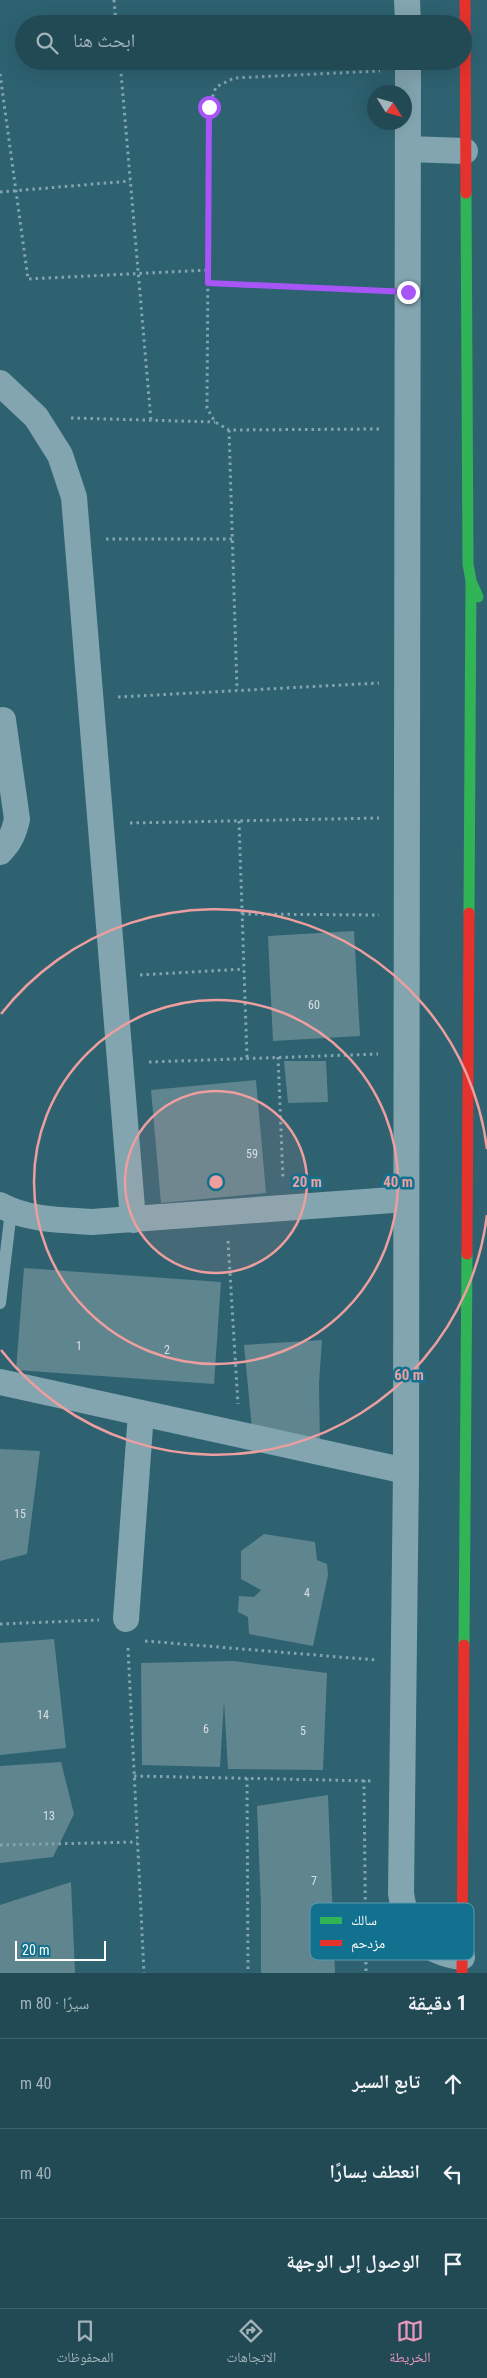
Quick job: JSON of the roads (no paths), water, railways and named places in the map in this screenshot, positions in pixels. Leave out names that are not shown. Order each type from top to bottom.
[{"type":"street","points":[[408,0],[408,15]]},
{"type":"street","points":[[465,0],[465,15]]},
{"type":"street","points":[[403,1903],[402,1781],[406,1471],[408,70]]},
{"type":"street","points":[[462,1903],[471,581],[468,564],[465,70]]},
{"type":"street","points":[[408,149],[465,151]]},
{"type":"street","points":[[0,383],[36,417],[60,455],[74,497],[92,698],[133,1220]]},
{"type":"street","points":[[468,463],[482,462]]},
{"type":"street","points":[[471,581],[487,609]]},
{"type":"street","points":[[0,852],[8,844],[15,832],[17,819],[4,720]]},
{"type":"street","points":[[5,1208],[51,1219],[92,1222],[406,1199]]},
{"type":"street","points":[[0,1382],[406,1471]]},
{"type":"street","points":[[127,1629],[141,1413]]},
{"type":"lane","points":[[0,1303],[5,1208]]}]
